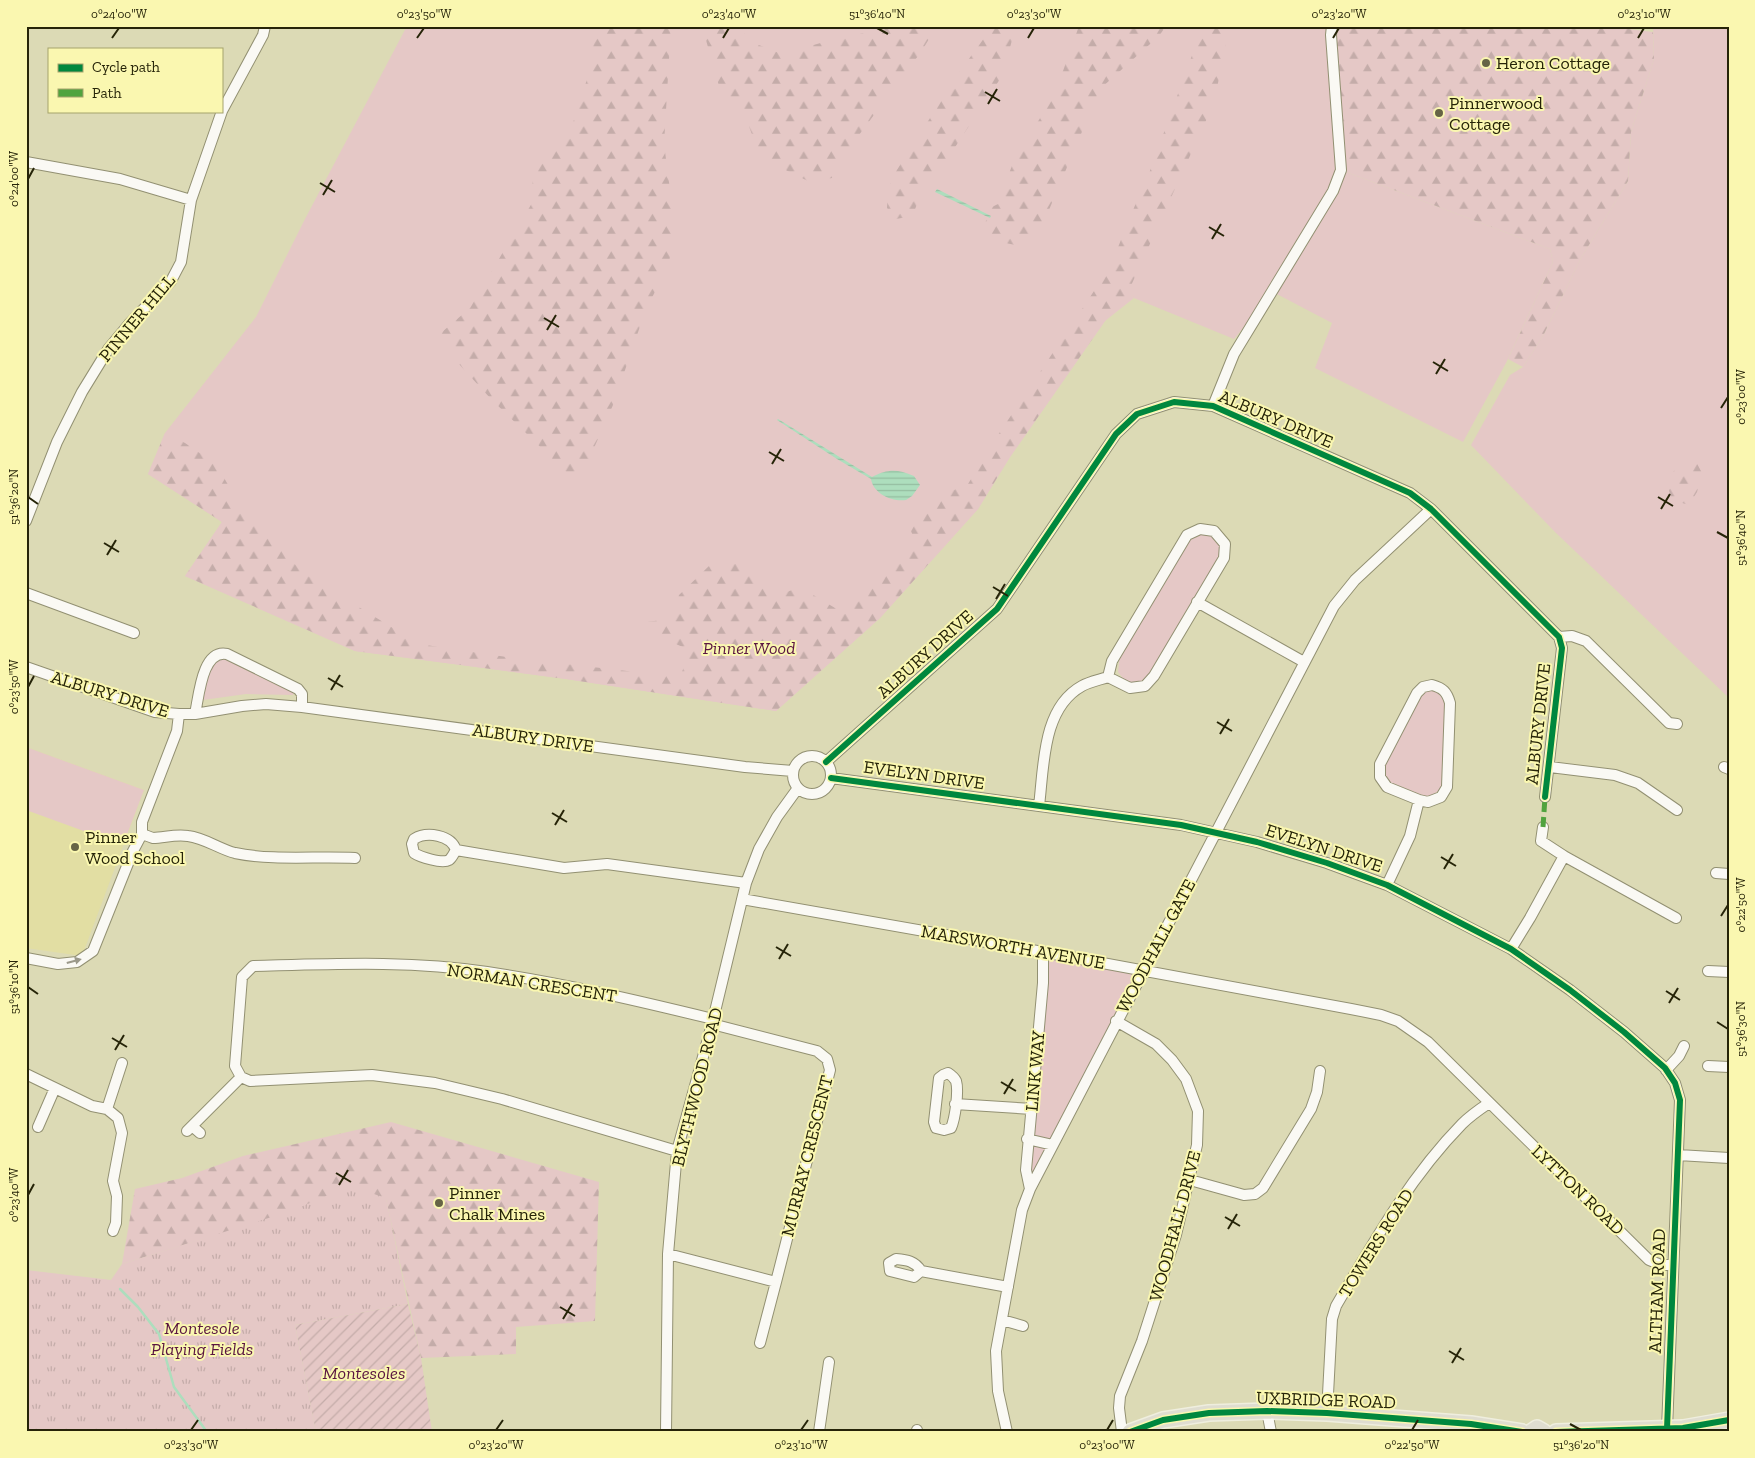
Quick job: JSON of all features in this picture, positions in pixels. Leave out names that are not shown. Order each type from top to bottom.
[{"type":"main road","name":"UXBRIDGE ROAD","points":[[1130,1432],[1163,1420],[1209,1413],[1267,1411],[1327,1413],[1471,1424],[1522,1432]]},
{"type":"main road","points":[[1556,1432],[1684,1430],[1729,1420]]},
{"type":"main road","points":[[1531,1432],[1537,1428],[1544,1432]]},
{"type":"street","name":"PINNER HILL","points":[[222,111],[263,35],[265,26]]},
{"type":"street","points":[[1213,406],[1234,354],[1333,191],[1341,170],[1331,35],[1332,26]]},
{"type":"street","name":"PINNER HILL","points":[[26,521],[57,442],[82,392],[108,348],[171,281],[181,262],[191,200],[222,112]]},
{"type":"street","points":[[26,162],[120,179],[191,200]]},
{"type":"street","name":"ALBURY DRIVE","points":[[826,762],[997,609],[1116,434],[1136,414],[1174,402],[1213,406],[1410,493],[1431,509],[1560,637],[1562,648],[1550,767],[1545,797]]},
{"type":"street","name":"WOODHALL GATE","points":[[1007,1432],[998,1392],[996,1351],[1022,1210],[1030,1189],[1334,606],[1354,580],[1431,509]]},
{"type":"street","points":[[1039,806],[1049,728],[1061,704],[1082,686],[1108,677],[1130,688],[1145,686],[1154,676],[1224,558],[1225,544],[1214,531],[1200,529],[1187,536],[1112,661],[1108,677]]},
{"type":"street","points":[[26,593],[134,633]]},
{"type":"street","points":[[1197,602],[1304,662]]},
{"type":"street","points":[[1560,637],[1572,636],[1586,641],[1669,723],[1677,724]]},
{"type":"street","name":"ALBURY DRIVE","points":[[195,714],[206,665],[215,655],[221,653],[227,654],[298,689],[302,694],[302,707]]},
{"type":"street","name":"ALBURY DRIVE","points":[[26,667],[156,712],[195,714],[266,704],[302,707],[793,772]]},
{"type":"street","points":[[1432,685],[1442,688],[1447,694],[1450,703],[1447,787],[1441,797],[1428,802],[1419,800],[1387,787],[1380,777],[1380,764],[1417,693],[1424,687],[1432,685]]},
{"type":"street","points":[[26,958],[58,964],[77,962],[93,951],[133,851],[142,834],[142,822],[177,731],[179,714]]},
{"type":"street","points":[[815,756],[826,762],[831,778],[829,785],[820,793],[808,794],[794,783],[793,772],[795,766],[804,758],[815,756]]},
{"type":"street","points":[[1550,767],[1616,775],[1638,783],[1677,810]]},
{"type":"street","name":"EVELYN DRIVE","points":[[831,778],[1181,825],[1257,842],[1327,863],[1387,885],[1510,949],[1570,990],[1624,1032],[1666,1070],[1675,1083],[1680,1100],[1678,1155]]},
{"type":"street","name":"BLYTHWOOD ROAD","points":[[666,1432],[668,1254],[677,1151],[713,1021],[746,883],[759,849],[776,817],[798,788]]},
{"type":"street","points":[[1387,885],[1410,836],[1419,800]]},
{"type":"street","points":[[1542,827],[1541,841],[1564,856],[1676,918]]},
{"type":"street","points":[[142,834],[153,838],[172,835],[189,836],[232,852],[263,857],[322,856],[355,858]]},
{"type":"street","points":[[456,850],[564,868],[607,864],[746,883]]},
{"type":"street","points":[[1510,949],[1530,918],[1564,856]]},
{"type":"street","points":[[1716,873],[1729,874]]},
{"type":"street","name":"MARSWORTH AVENUE","points":[[742,899],[1144,970],[1381,1015],[1398,1021],[1428,1042],[1489,1102]]},
{"type":"street","name":"LINK WAY","points":[[1030,1189],[1026,1170],[1043,983],[1043,952]]},
{"type":"street","name":"NORMAN CRESCENT","points":[[241,1077],[235,1066],[242,977],[252,966],[391,963],[486,971],[634,1000],[713,1021]]},
{"type":"street","points":[[1708,971],[1729,972]]},
{"type":"street","name":"MURRAY CRESCENT","points":[[713,1021],[817,1051],[827,1059],[830,1070],[760,1343]]},
{"type":"street","name":"WOODHALL DRIVE","points":[[1116,1022],[1156,1044],[1172,1060],[1186,1079],[1198,1112],[1197,1145],[1176,1234],[1142,1341],[1120,1396],[1119,1408],[1122,1432]]},
{"type":"street","points":[[1666,1070],[1679,1056],[1684,1046]]},
{"type":"street","points":[[107,1109],[122,1063]]},
{"type":"street","points":[[1708,1066],[1729,1067]]},
{"type":"street","points":[[1190,1180],[1244,1195],[1254,1194],[1263,1188],[1311,1109],[1317,1092],[1320,1071]]},
{"type":"street","points":[[948,1073],[953,1076],[956,1082],[955,1104],[954,1121],[951,1128],[944,1130],[936,1128],[934,1122],[939,1078],[943,1074],[948,1073]]},
{"type":"street","points":[[26,1074],[92,1106],[107,1109],[118,1118],[122,1133],[113,1181],[116,1223],[113,1231]]},
{"type":"street","points":[[193,1130],[241,1077],[250,1081],[372,1075],[435,1083],[502,1099],[677,1151]]},
{"type":"street","points":[[38,1127],[55,1088]]},
{"type":"street","name":"LYTTON ROAD","points":[[1489,1102],[1649,1260],[1661,1265],[1673,1266]]},
{"type":"street","name":"TOWERS ROAD","points":[[1327,1413],[1332,1319],[1336,1306],[1394,1209],[1414,1182],[1463,1122],[1489,1102]]},
{"type":"street","points":[[955,1104],[1032,1109]]},
{"type":"street","points":[[1028,1138],[1053,1145]]},
{"type":"street","points":[[1678,1155],[1729,1158]]},
{"type":"street","name":"ALTHAM ROAD","points":[[1667,1429],[1678,1155]]},
{"type":"street","points":[[668,1254],[776,1282]]},
{"type":"street","points":[[922,1271],[1008,1287]]},
{"type":"street","points":[[1002,1320],[1023,1326]]},
{"type":"street","points":[[818,1432],[829,1362]]},
{"type":"street","points":[[1267,1411],[1271,1432]]},
{"type":"shaded area","points":[[937,189],[991,216],[990,218],[935,192]]},
{"type":"shaded area","points":[[778,419],[872,477],[888,471],[903,472],[914,476],[920,485],[912,496],[906,500],[894,500],[884,496],[875,488],[871,479],[837,459]]},
{"type":"shaded area","name":"Pinner Wood School","points":[[26,747],[144,790],[82,956],[26,948]]},
{"type":"green space","points":[[407,26],[1334,26],[1341,170],[1550,249],[1553,262],[1506,363],[1463,442],[1315,368],[1332,323],[1273,292],[1234,339],[1134,298],[1129,291],[1105,321],[1010,457],[978,509],[880,618],[776,711],[566,679],[355,651],[185,576],[222,522],[148,474],[165,433],[256,317],[305,219]]},
{"type":"green space","points":[[600,26],[671,26],[664,144],[674,220],[669,265],[646,309],[613,405],[578,484],[491,399],[435,338],[470,308],[532,203],[533,161],[569,135],[590,70],[594,40]]},
{"type":"green space","points":[[702,26],[738,26],[751,42],[782,54],[845,36],[881,31],[892,26],[937,26],[921,52],[853,143],[832,178],[810,182],[761,158],[745,116],[719,86]]},
{"type":"green space","points":[[993,26],[1016,26],[1002,76],[938,173],[920,196],[914,212],[907,217],[896,219],[887,208],[888,190],[895,173],[960,71]]},
{"type":"green space","points":[[1079,26],[1166,26],[1159,36],[1100,89],[1046,217],[1021,246],[990,240],[982,233],[990,208],[998,204],[1014,160],[1042,115],[1063,71]]},
{"type":"green space","name":"Pinner Wood","points":[[1205,26],[1233,26],[1226,43],[1214,103],[1129,290],[1134,298],[1105,321],[1010,457],[978,509],[880,618],[776,711],[566,679],[355,651],[185,576],[222,522],[148,474],[165,433],[185,443],[216,464],[238,502],[268,527],[300,571],[419,644],[514,658],[653,674],[682,672],[690,650],[652,634],[645,622],[672,619],[679,595],[709,566],[746,563],[776,596],[800,587],[845,614],[917,546],[911,531],[928,501],[968,484],[998,435],[1110,267],[1147,179],[1195,47]]},
{"type":"green space","points":[[1334,26],[1604,26],[1653,32],[1654,59],[1631,132],[1628,181],[1581,258],[1544,334],[1523,367],[1508,359],[1553,262],[1550,249],[1341,170]]},
{"type":"green space","points":[[1653,26],[1729,26],[1729,698],[1555,532],[1471,445],[1510,375],[1523,367],[1544,334],[1581,258],[1628,181],[1631,132],[1654,59]]},
{"type":"green space","points":[[1693,456],[1702,473],[1697,492],[1689,505],[1672,500],[1665,478]]},
{"type":"green space","points":[[1200,533],[1212,535],[1220,544],[1220,556],[1147,678],[1138,683],[1126,682],[1118,672],[1120,654],[1190,539]]},
{"type":"green space","points":[[216,658],[223,658],[294,692],[293,695],[246,694],[203,700],[210,665]]},
{"type":"green space","points":[[1434,689],[1446,701],[1442,788],[1429,798],[1389,782],[1383,769],[1422,693]]},
{"type":"green space","points":[[26,747],[144,790],[125,840],[92,834],[26,810]]},
{"type":"green space","points":[[1043,952],[1144,970],[1030,1189]]},
{"type":"green space","points":[[391,1122],[599,1182],[595,1321],[516,1327],[516,1354],[421,1358],[386,1199],[276,1219],[122,1264],[135,1189],[182,1178],[243,1156]]},
{"type":"green space","name":"Montesole Playing Fields","points":[[350,1186],[386,1198],[408,1304],[295,1325],[316,1432],[26,1432],[26,1270],[111,1280],[122,1264],[291,1211]]},
{"type":"green space","name":"Montesoles","points":[[408,1304],[421,1358],[432,1432],[316,1432],[295,1325]]},
{"type":"waterway","points":[[120,1289],[138,1307],[159,1334],[174,1387],[207,1432]]},
{"type":"marked path","points":[[1543,827],[1545,797]]},
{"type":"cycle path","points":[[826,762],[997,609],[1116,434],[1137,414],[1174,402],[1213,406],[1410,493],[1431,509],[1559,637],[1562,648],[1545,797]]},
{"type":"cycle path","points":[[831,778],[1181,825],[1257,842],[1327,863],[1387,885],[1511,949],[1570,990],[1624,1032],[1665,1068],[1675,1083],[1680,1100],[1667,1429]]},
{"type":"cycle path","points":[[1130,1432],[1163,1420],[1209,1413],[1267,1411],[1327,1413],[1471,1424],[1522,1432]]},
{"type":"cycle path","points":[[1556,1432],[1683,1428],[1729,1420]]},
{"type":"place","name":"Heron Cottage","points":[[1486,63]]},
{"type":"place","name":"Pinnerwood Cottage","points":[[1439,113]]},
{"type":"place","name":"Pinner Wood School","points":[[75,847]]},
{"type":"place","name":"Pinner Chalk Mines","points":[[439,1203]]}]
